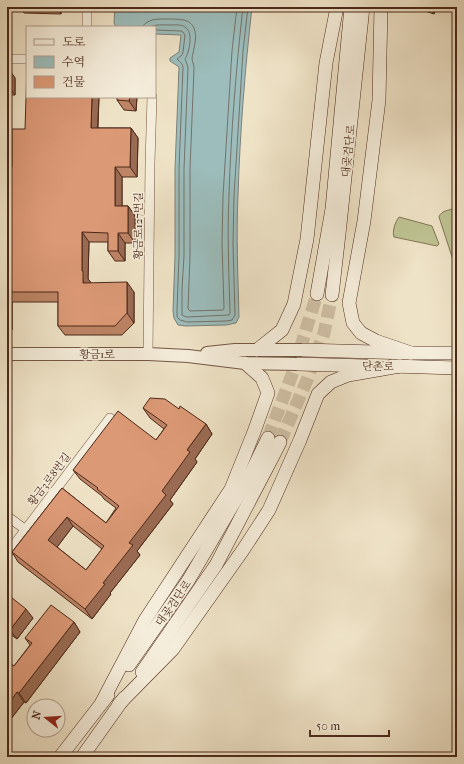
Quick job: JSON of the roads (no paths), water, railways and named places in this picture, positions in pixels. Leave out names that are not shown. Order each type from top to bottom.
[{"type":"main road","points":[[256,350],[282,330],[294,304],[308,239],[326,63],[337,7]]},
{"type":"main road","name":"대곶검단로","points":[[318,294],[332,209],[350,7]]},
{"type":"main road","name":"대곶검단로","points":[[332,295],[363,7]]},
{"type":"main road","points":[[381,7],[379,100],[364,221],[349,303],[353,323],[361,333],[376,341],[411,353]]},
{"type":"main road","name":"단촌로","points":[[303,350],[457,353]]},
{"type":"main road","points":[[102,702],[145,620],[231,489],[268,393],[262,378],[245,362]]},
{"type":"main road","name":"단촌로","points":[[298,364],[457,368]]},
{"type":"main road","points":[[119,704],[173,648],[243,550],[269,510],[300,440],[318,394],[332,382],[348,375],[400,366]]},
{"type":"main road","name":"대곶검단로","points":[[60,757],[102,702],[188,581],[249,477],[274,440],[273,456],[216,565],[82,757]]},
{"type":"street","points":[[87,7],[87,26]]},
{"type":"street","points":[[7,59],[26,59]]},
{"type":"street","name":"황금로127번길","points":[[148,354],[152,98]]},
{"type":"street","name":"황금1로","points":[[188,356],[235,350],[303,350]]},
{"type":"street","name":"황금1로","points":[[7,354],[148,354],[188,356],[245,362],[298,364]]},
{"type":"street","name":"황금3로8번길","points":[[7,554],[110,418]]},
{"type":"street","points":[[7,516],[26,530]]},
{"type":"water","points":[[115,7],[252,7],[240,148],[237,210],[239,317],[236,323],[226,325],[186,326],[178,325],[174,318],[175,169],[179,67],[170,61],[170,58],[179,52],[181,35],[156,34],[156,26],[116,26],[114,23]]},
{"type":"tunnel","points":[[268,438],[293,372],[317,294]]},
{"type":"tunnel","points":[[280,442],[307,380],[324,333],[332,295]]}]
